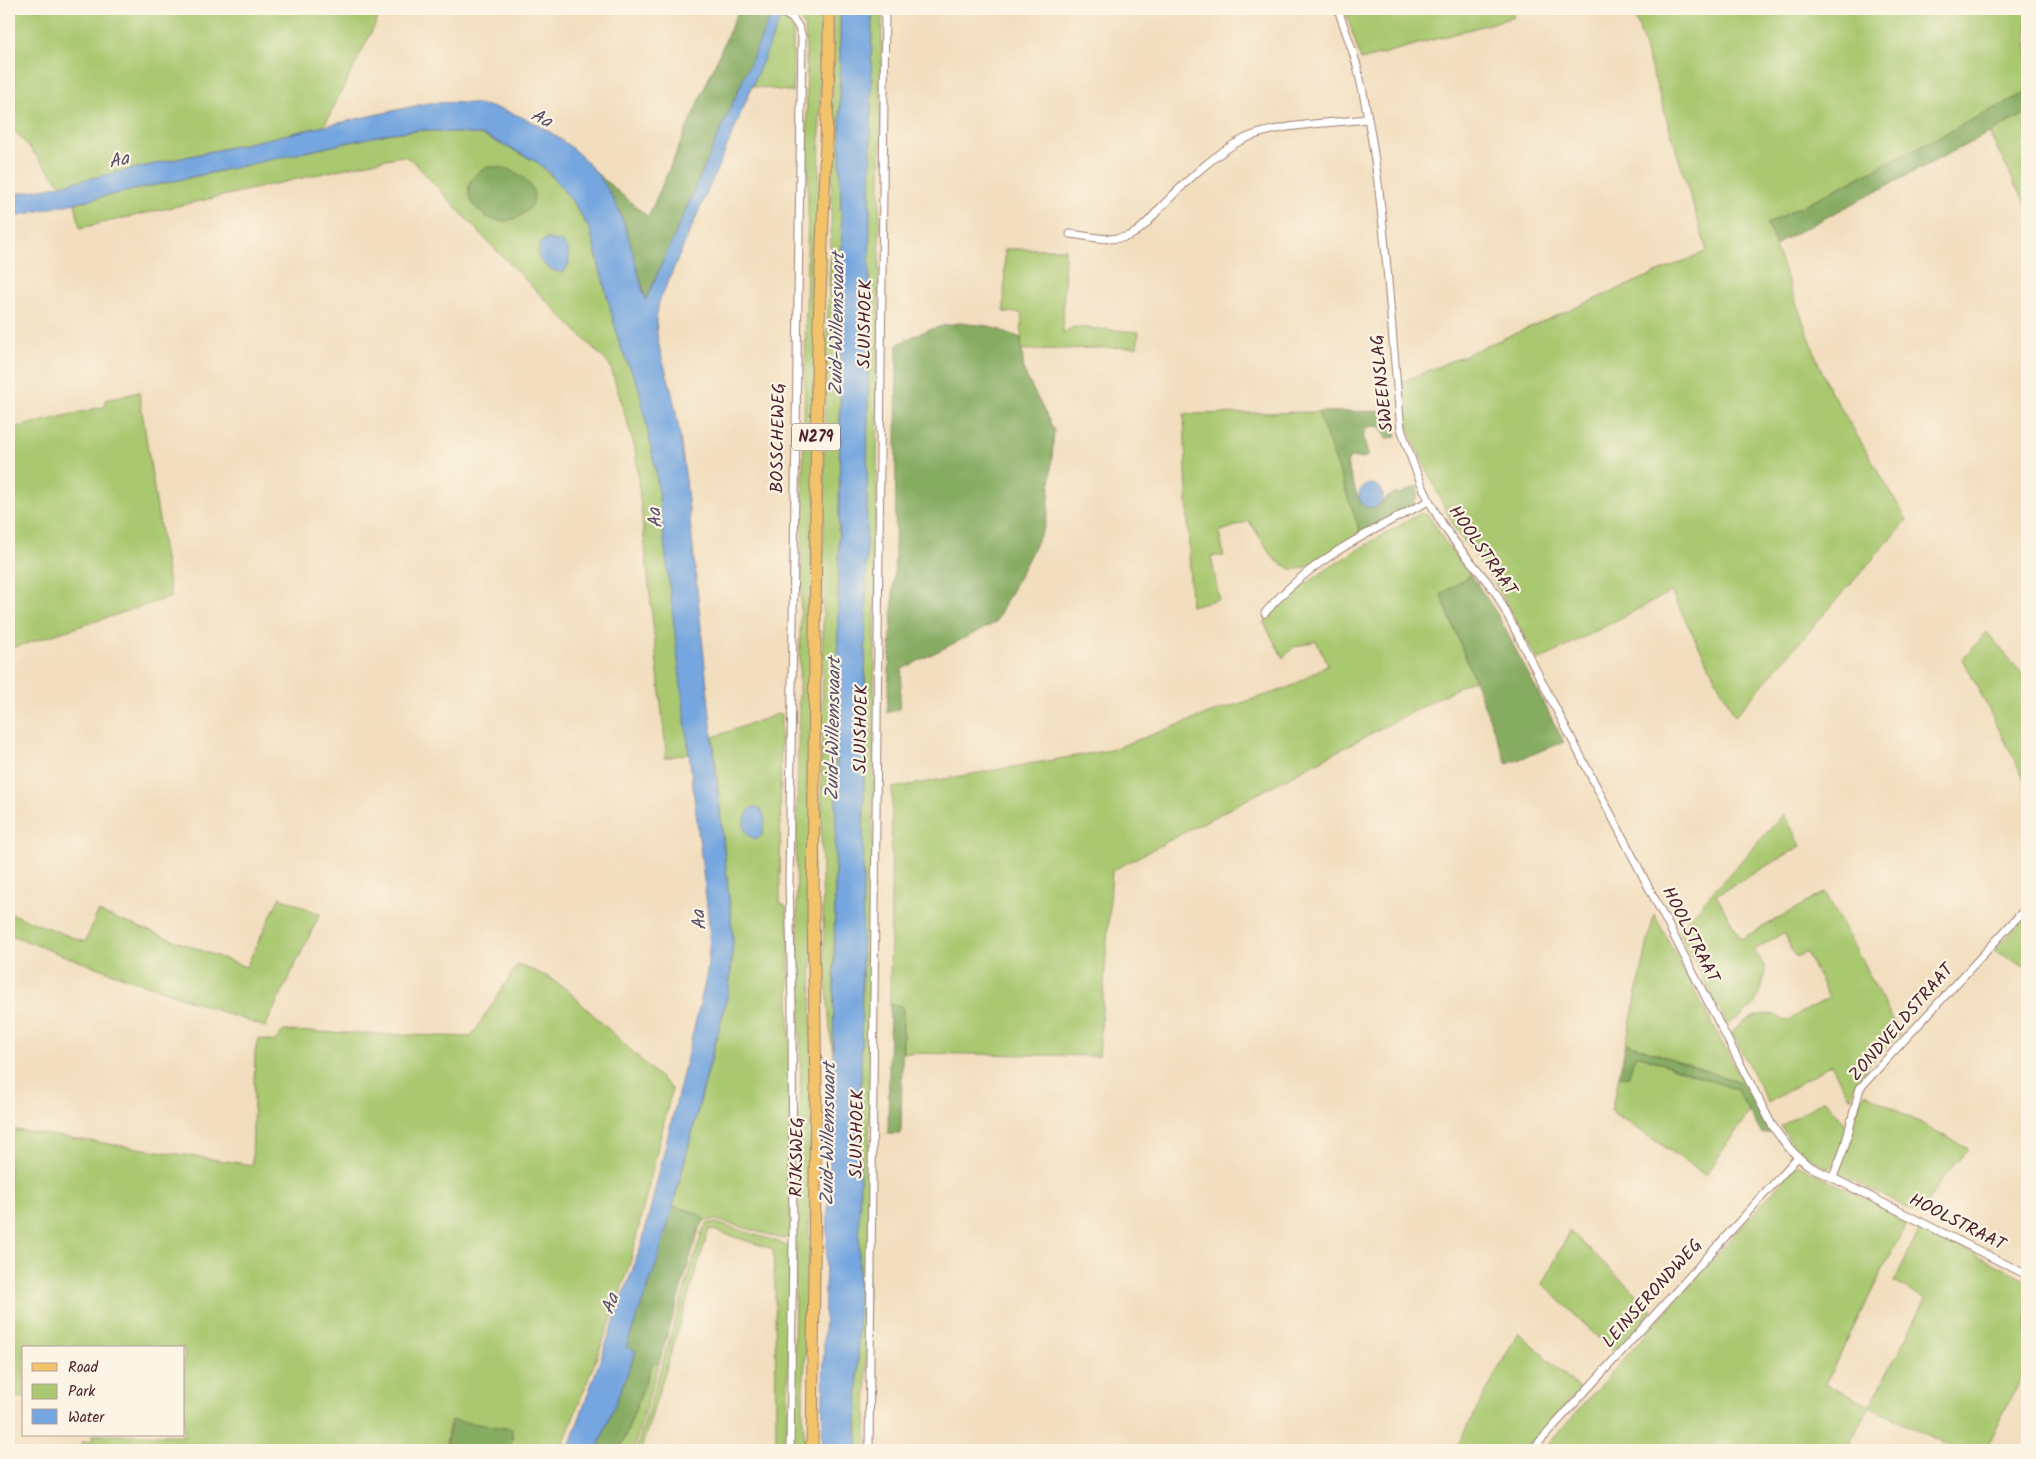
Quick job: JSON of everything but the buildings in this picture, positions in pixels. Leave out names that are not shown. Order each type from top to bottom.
[{"type":"main road","name":"BOSSCHEWEG","points":[[813,865],[817,374],[829,64],[829,9]]},
{"type":"main road","name":"RIJKSWEG","points":[[812,1450],[816,1089],[813,865]]},
{"type":"street","name":"BOSSCHEWEG","points":[[774,9],[787,15],[799,25],[802,37],[789,882]]},
{"type":"street","name":"SLUISHOEK","points":[[869,1450],[885,9]]},
{"type":"street","name":"SWEENSLAG","points":[[1338,9],[1357,65],[1368,119],[1383,218],[1401,428],[1409,454],[1429,501]]},
{"type":"street","points":[[1070,234],[1117,239],[1140,230],[1174,194],[1220,154],[1242,140],[1260,133],[1368,119]]},
{"type":"street","points":[[1265,613],[1281,593],[1296,580],[1362,535],[1429,501]]},
{"type":"street","name":"HOOLSTRAAT","points":[[1429,501],[1452,538],[1496,592],[1772,1125],[1784,1144],[1797,1158],[2027,1275]]},
{"type":"street","name":"RIJKSWEG","points":[[789,882],[792,1005],[793,1214],[790,1450]]},
{"type":"street","name":"ZONDVELDSTRAAT","points":[[1833,1177],[1846,1142],[1860,1088],[2027,907]]},
{"type":"street","name":"LEINSERONDWEG","points":[[1532,1450],[1797,1158]]},
{"type":"green space","points":[[9,9],[383,9],[324,126],[61,185],[9,124]]},
{"type":"green space","points":[[739,9],[762,9],[772,14],[646,300],[619,210],[595,172],[647,216],[649,215]]},
{"type":"green space","points":[[782,9],[821,9],[809,1260],[803,1388],[803,1420],[806,1450],[795,1450],[793,1431],[797,1146],[801,1090],[796,859],[808,207],[806,44],[805,30],[802,22],[799,18]]},
{"type":"green space","points":[[833,9],[840,9],[842,249],[833,1052],[824,957],[821,835],[825,385],[831,236]]},
{"type":"green space","points":[[872,9],[882,9],[866,1450],[857,1450]]},
{"type":"green space","points":[[1345,9],[1510,9],[1514,17],[1361,60]]},
{"type":"green space","points":[[1633,9],[2027,9],[2027,92],[1767,224],[1826,383],[1907,520],[1735,716],[1671,592],[1538,661],[1491,576],[1455,529],[1413,441],[1405,404],[1402,382],[1707,251]]},
{"type":"green space","points":[[780,17],[790,24],[793,30],[793,92],[751,86]]},
{"type":"green space","points":[[2027,92],[2027,113],[1781,241],[1777,246],[1767,224]]},
{"type":"green space","points":[[2027,113],[2027,207],[1989,133]]},
{"type":"green space","points":[[423,130],[482,135],[537,162],[561,186],[590,230],[620,346],[639,388],[646,418],[656,474],[691,753],[664,758],[666,752],[635,448],[610,365],[488,242],[412,160],[403,156],[386,159],[80,228],[75,203],[391,133]]},
{"type":"green space","points":[[488,167],[511,170],[528,183],[533,191],[534,200],[529,209],[518,217],[505,221],[493,219],[482,214],[474,205],[469,195],[469,185],[475,175]]},
{"type":"green space","points":[[1005,249],[1065,249],[1063,333],[1074,327],[1139,332],[1137,347],[1021,350],[1022,313],[1004,312]]},
{"type":"green space","points":[[961,323],[989,326],[1021,338],[1024,372],[1054,430],[1048,513],[1044,528],[995,623],[902,669],[899,709],[887,713],[895,555],[897,345],[928,330]]},
{"type":"green space","points":[[139,392],[171,597],[9,649],[9,429],[106,406],[105,400]]},
{"type":"green space","points":[[1390,411],[1397,437],[1387,438],[1380,427],[1368,427],[1365,430],[1364,439],[1368,455],[1363,459],[1350,457],[1347,464],[1358,498],[1374,507],[1394,493],[1400,494],[1417,486],[1418,494],[1413,504],[1361,534],[1318,412]]},
{"type":"green space","points":[[1318,412],[1361,534],[1306,567],[1293,570],[1275,560],[1249,521],[1219,532],[1224,556],[1211,556],[1219,599],[1191,606],[1184,414]]},
{"type":"green space","points":[[1421,513],[1429,515],[1446,544],[1471,575],[1441,595],[1474,679],[1112,871],[1099,1056],[903,1053],[903,1010],[896,1005],[890,1004],[892,788],[1110,750],[1294,685],[1328,664],[1316,641],[1294,647],[1283,658],[1264,623],[1267,618],[1283,602],[1311,580],[1357,550]]},
{"type":"green space","points":[[1471,575],[1497,614],[1564,742],[1507,764],[1441,594]]},
{"type":"green space","points":[[1987,632],[2027,680],[2027,784],[1963,659]]},
{"type":"green space","points":[[781,713],[780,902],[786,907],[789,940],[790,1236],[783,1239],[717,1220],[705,1220],[695,1212],[673,1206],[729,989],[732,963],[733,939],[713,737]]},
{"type":"green space","points":[[1784,814],[1801,846],[1716,895],[1741,939],[1825,892],[1900,1033],[1864,1071],[1858,1079],[1851,1098],[1845,1091],[1831,1064],[1768,1103],[1732,1033],[1751,1018],[1769,1014],[1786,1021],[1829,998],[1806,952],[1796,957],[1783,933],[1754,950],[1765,968],[1759,996],[1751,1008],[1727,1024],[1678,930]]},
{"type":"green space","points":[[280,897],[320,914],[265,1027],[51,951],[9,934],[9,913],[85,942],[98,912],[246,967]]},
{"type":"green space","points":[[1654,914],[1744,1084],[1626,1043]]},
{"type":"green space","points":[[2027,915],[2027,967],[1994,951]]},
{"type":"green space","points":[[518,964],[548,977],[566,989],[672,1089],[630,1263],[611,1320],[561,1450],[511,1450],[510,1445],[513,1436],[450,1421],[445,1450],[81,1450],[81,1442],[92,1441],[92,1436],[185,1436],[185,1346],[22,1346],[22,1398],[9,1396],[9,1129],[252,1165],[255,1052],[258,1038],[274,1042],[283,1031],[471,1037]]},
{"type":"green space","points":[[890,1004],[901,1006],[903,1010],[901,1134],[888,1134]]},
{"type":"green space","points":[[1626,1043],[1744,1084],[1770,1133],[1761,1133],[1737,1090],[1636,1054],[1628,1077],[1619,1076]]},
{"type":"green space","points":[[1635,1054],[1737,1090],[1749,1112],[1706,1175],[1611,1111],[1619,1076],[1628,1077]]},
{"type":"green space","points":[[1865,1093],[1969,1149],[1942,1180],[1921,1215],[1842,1175],[1840,1168],[1859,1104]]},
{"type":"green space","points":[[1825,1099],[1847,1126],[1835,1164],[1827,1168],[1795,1151],[1781,1126]]},
{"type":"green space","points":[[1797,1164],[1908,1220],[1825,1384],[1870,1406],[1926,1299],[1894,1282],[1921,1227],[2027,1280],[2027,1366],[1985,1450],[1957,1450],[1870,1407],[1846,1450],[1543,1450]]},
{"type":"green space","points":[[673,1206],[698,1214],[705,1220],[699,1229],[659,1363],[652,1364],[620,1450],[601,1450],[598,1447],[636,1351],[626,1347],[657,1262]]},
{"type":"green space","points":[[708,1223],[716,1223],[779,1242],[790,1248],[787,1450],[776,1450],[773,1249],[709,1229],[641,1450],[636,1450],[703,1229]]},
{"type":"green space","points":[[1570,1231],[1653,1310],[1614,1353],[1543,1284]]},
{"type":"green space","points":[[1518,1332],[1580,1389],[1524,1450],[1455,1450]]},
{"type":"green space","points":[[653,1363],[659,1363],[633,1450],[620,1450]]},
{"type":"green space","points":[[452,1420],[512,1429],[511,1450],[445,1450]]},
{"type":"water","points":[[774,9],[782,9],[779,22],[659,302],[656,325],[659,346],[676,412],[686,481],[733,939],[729,989],[657,1262],[626,1347],[636,1351],[598,1447],[601,1450],[568,1450],[642,1243],[704,987],[709,940],[709,923],[656,473],[639,388],[620,346],[590,230],[575,205],[548,171],[537,162],[482,135],[423,130],[391,133],[20,215],[9,216],[9,195],[428,103],[484,105],[512,113],[550,132],[583,158],[597,174],[609,191],[618,209],[646,300]]},
{"type":"water","points":[[840,9],[872,9],[857,1450],[822,1450],[825,1290],[833,1076],[842,249]]},
{"type":"water","points":[[547,239],[562,242],[568,249],[569,264],[564,272],[549,268],[538,256],[540,243]]},
{"type":"water","points":[[1371,484],[1380,487],[1383,496],[1380,505],[1371,508],[1362,505],[1359,496],[1362,487]]},
{"type":"water","points":[[754,806],[762,811],[765,820],[762,835],[756,839],[747,833],[744,824],[747,814]]},
{"type":"water label","name":"Aa","points":[[541,119]]},
{"type":"water label","name":"Aa","points":[[119,161]]},
{"type":"water label","name":"Zuid-Willemsvaart","points":[[838,324]]},
{"type":"water label","name":"Aa","points":[[656,518]]},
{"type":"water label","name":"Zuid-Willemsvaart","points":[[834,729]]},
{"type":"water label","name":"Aa","points":[[700,920]]},
{"type":"water label","name":"Zuid-Willemsvaart","points":[[829,1134]]},
{"type":"water label","name":"Aa","points":[[611,1304]]}]
